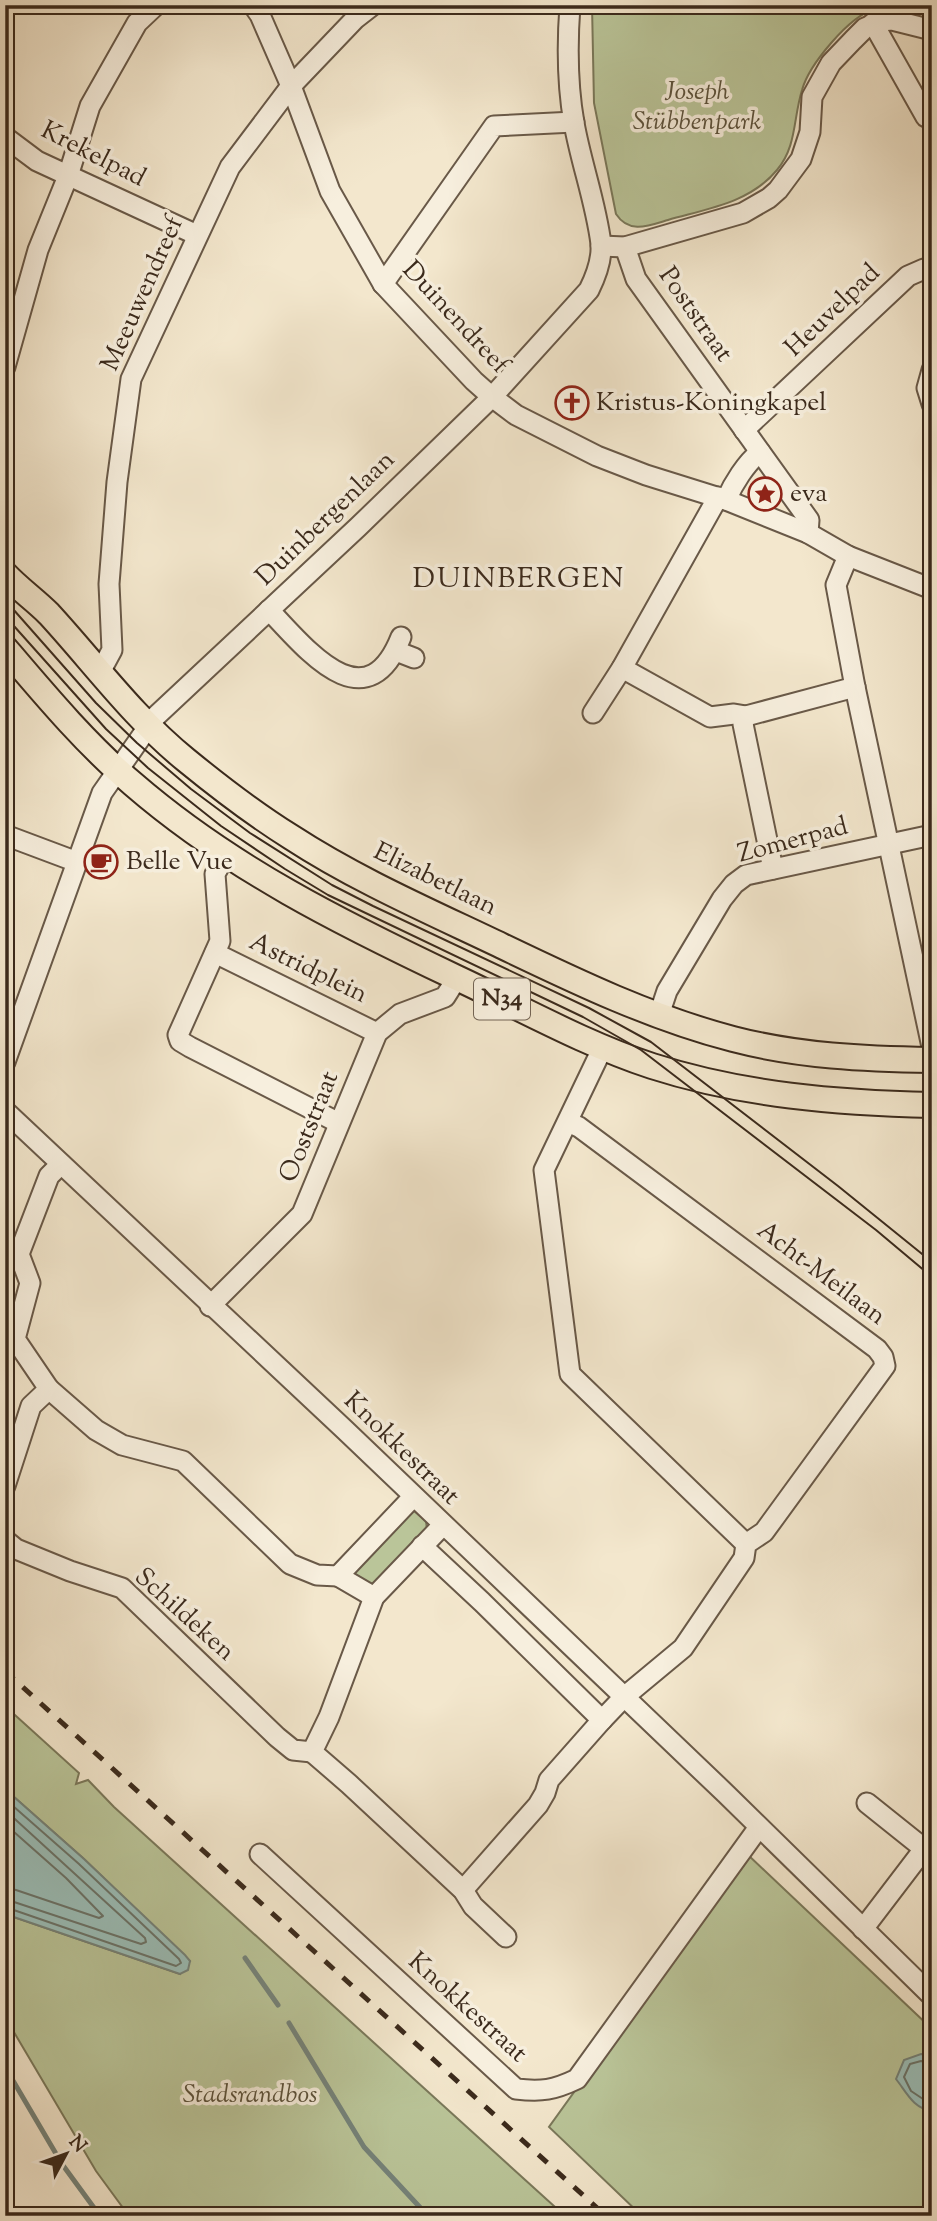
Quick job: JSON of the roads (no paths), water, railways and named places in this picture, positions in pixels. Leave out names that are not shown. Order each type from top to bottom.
[{"type":"main road","name":"Elizabetlaan","points":[[5,574],[47,612],[149,725],[184,758],[290,837],[344,868],[567,977],[659,1015],[733,1039],[776,1048],[856,1058],[932,1060]]},
{"type":"main road","name":"N34","points":[[5,648],[48,698],[118,771],[143,792],[226,854],[313,908],[384,945],[603,1047],[661,1068],[749,1090],[845,1101],[932,1105]]},
{"type":"street","points":[[5,367],[38,250],[68,176],[90,106],[136,23],[156,5]]},
{"type":"street","name":"Duinendreef","points":[[253,5],[291,86],[330,191],[383,284],[492,397],[516,415],[597,456],[722,499],[808,533],[848,556],[932,589]]},
{"type":"street","name":"Meeuwendreef","points":[[98,670],[112,650],[109,584],[117,482],[131,379],[230,167],[291,86],[355,19],[373,5]]},
{"type":"street","name":"Duinbergenlaan","points":[[5,1062],[102,793],[160,710],[358,527],[492,397],[589,290],[597,274],[601,246],[574,122],[567,51],[570,5]]},
{"type":"street","points":[[601,246],[625,247],[743,213],[778,190],[801,159],[810,132],[812,97],[831,64],[853,40],[873,23],[892,20],[932,30]]},
{"type":"street","points":[[873,23],[926,117],[932,119]]},
{"type":"street","points":[[383,284],[494,126],[574,122]]},
{"type":"street","name":"Krekelpad","points":[[5,137],[37,161],[197,234]]},
{"type":"street","name":"Poststraat","points":[[625,247],[636,279],[809,520],[808,533]]},
{"type":"street","name":"Heuvelpad","points":[[744,430],[908,276],[924,269],[932,271]]},
{"type":"street","points":[[932,370],[927,388],[932,404]]},
{"type":"street","points":[[593,713],[722,499],[753,457],[760,452]]},
{"type":"street","points":[[848,556],[836,585],[855,687],[932,1047]]},
{"type":"street","points":[[269,610],[326,666],[341,675],[355,679],[370,676],[384,664],[398,644],[414,658]]},
{"type":"street","points":[[622,668],[710,717],[734,714],[746,716],[855,687]]},
{"type":"street","points":[[746,716],[743,724],[773,869]]},
{"type":"street","name":"Zomerpad","points":[[659,1015],[667,990],[734,884],[746,875],[932,835]]},
{"type":"street","points":[[10,837],[77,862]]},
{"type":"street","name":"Astridplein","points":[[226,854],[215,874],[220,941],[178,1035],[180,1041],[339,1123]]},
{"type":"street","name":"Astridplein","points":[[215,953],[377,1033]]},
{"type":"street","points":[[377,1033],[400,1014],[445,997],[457,978]]},
{"type":"street","name":"Ooststraat","points":[[210,1306],[302,1214],[377,1033]]},
{"type":"street","points":[[603,1047],[544,1170],[570,1374],[746,1544]]},
{"type":"street","name":"Knokkestraat","points":[[5,1111],[345,1430],[760,1827],[932,1996]]},
{"type":"street","name":"Acht-Meilaan","points":[[568,1122],[877,1349],[885,1366],[765,1532],[746,1544],[744,1558],[683,1647],[624,1697]]},
{"type":"street","points":[[61,1164],[49,1176],[19,1254],[30,1283],[15,1339],[49,1389],[96,1430],[122,1445],[183,1461],[290,1564],[317,1575],[338,1576],[374,1597]]},
{"type":"street","points":[[5,1486],[32,1406],[49,1389]]},
{"type":"street","points":[[338,1576],[413,1497]]},
{"type":"street","points":[[312,1752],[329,1717],[374,1597],[443,1525]]},
{"type":"street","name":"Schildeken","points":[[5,1540],[16,1549],[122,1588],[277,1737],[293,1750],[312,1752],[349,1784],[463,1890],[473,1906],[506,1937]]},
{"type":"street","points":[[422,1546],[602,1720]]},
{"type":"street","points":[[463,1890],[538,1805],[549,1780],[624,1697]]},
{"type":"street","points":[[863,1929],[928,1852],[867,1803]]},
{"type":"street","name":"Knokkestraat","points":[[260,1854],[516,2089],[539,2092],[560,2088],[577,2079],[760,1827]]},
{"type":"water","points":[[5,1789],[185,1955],[190,1961],[188,1970],[180,1974],[5,1914]]},
{"type":"water","points":[[921,2054],[932,2055],[932,2111],[915,2103],[896,2079],[904,2060]]},
{"type":"waterway","points":[[245,1958],[278,2005]]},
{"type":"waterway","points":[[289,2023],[364,2147],[428,2216]]},
{"type":"waterway","points":[[5,2067],[62,2164],[100,2216]]},
{"type":"tram line","points":[[5,600],[96,703],[137,743],[191,789],[250,833],[332,885],[589,1008],[651,1042],[932,1262]]},
{"type":"tram line","points":[[5,616],[106,729],[148,768],[221,826],[328,895],[583,1017],[641,1050],[876,1230],[932,1277]]},
{"type":"railway","points":[[5,1671],[606,2216]]},
{"type":"place","name":"Kristus-Koningkapel","points":[[572,403]]},
{"type":"place","name":"eva","points":[[765,494]]},
{"type":"place","name":"Belle Vue","points":[[101,862]]},
{"type":"district","name":"DUINBERGEN","points":[[519,580]]},
{"type":"park label","name":"Joseph Stübbenpark","points":[[697,107]]},
{"type":"park label","name":"Stadsrandbos","points":[[250,2095]]}]
